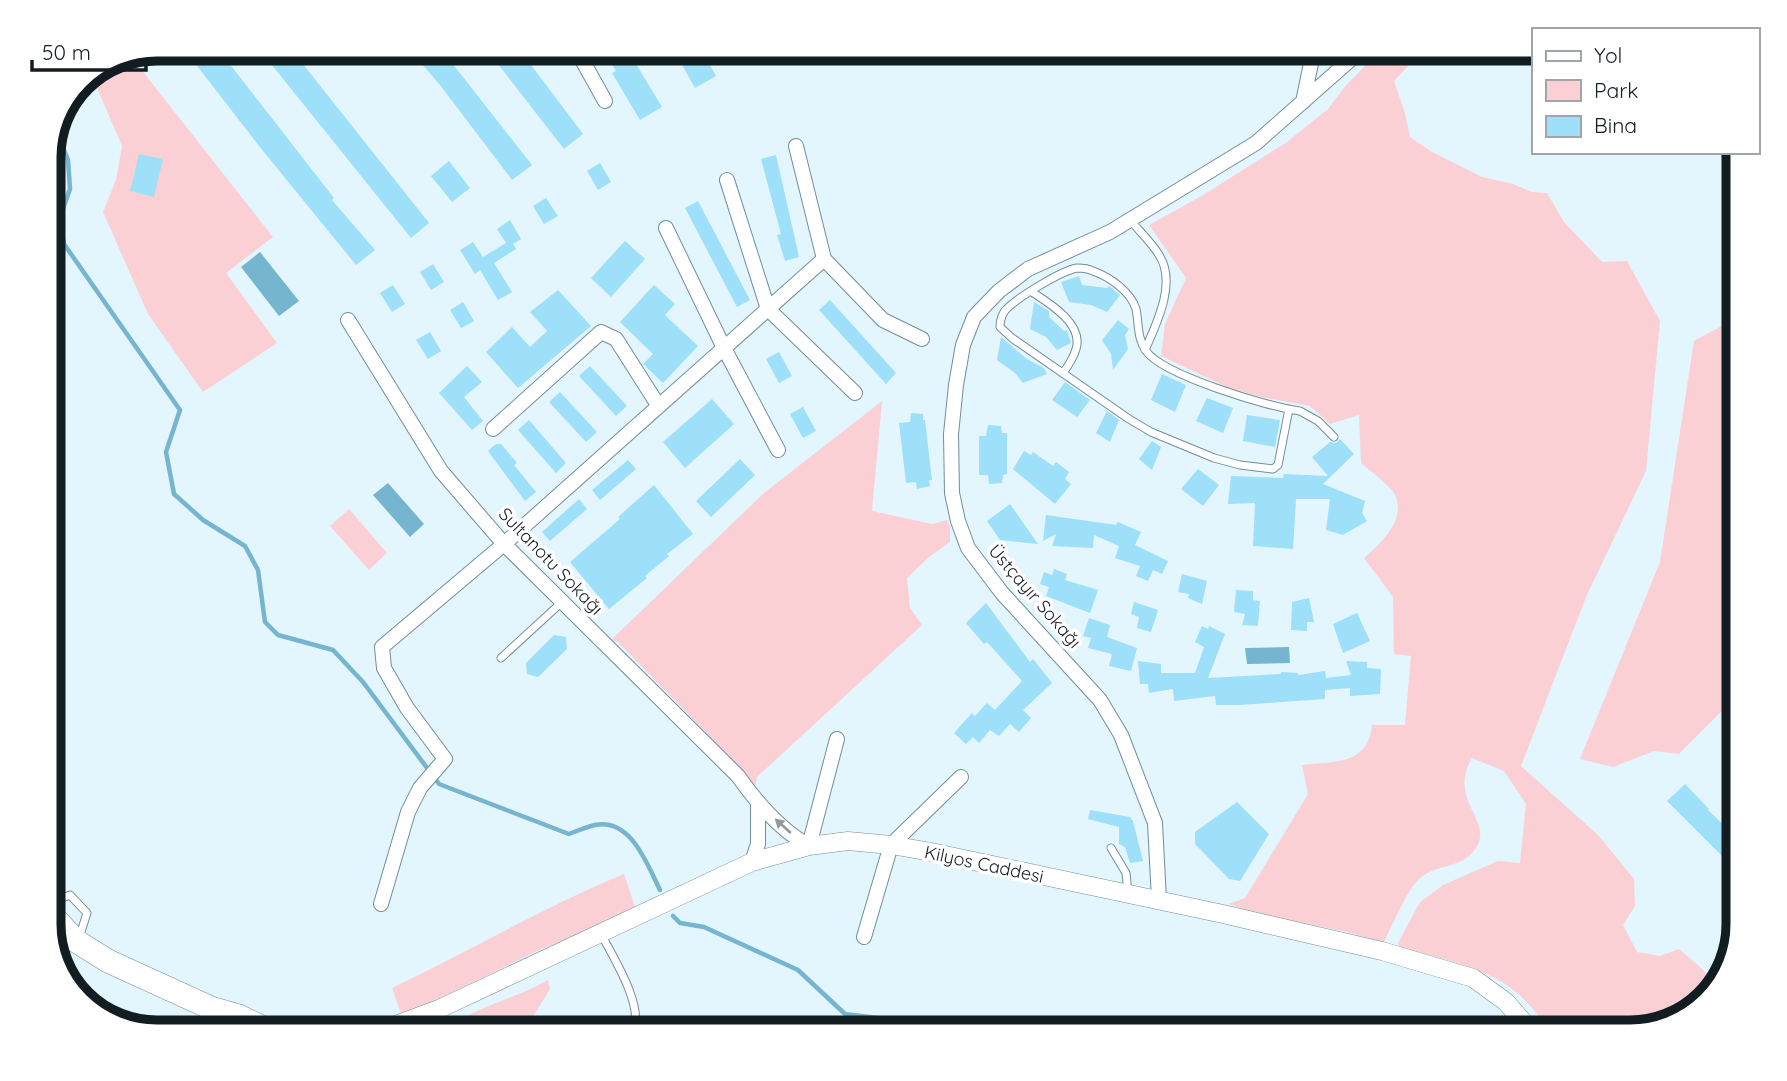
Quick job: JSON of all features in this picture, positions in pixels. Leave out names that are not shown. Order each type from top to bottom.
[{"type":"main road","points":[[61,924],[78,942],[108,961],[211,1008],[247,1020]]},
{"type":"main road","points":[[211,1008],[224,1020]]},
{"type":"street","points":[[583,61],[605,101]]},
{"type":"street","points":[[1303,102],[1312,61]]},
{"type":"street","name":"Üstçayır Sokağı","points":[[1159,900],[1155,823],[1121,735],[1100,700],[1002,593],[968,548],[958,521],[952,493],[951,434],[963,345],[974,317],[999,291],[1028,269],[1131,221],[1256,143],[1349,61]]},
{"type":"street","points":[[796,146],[824,259],[883,320],[922,340]]},
{"type":"street","points":[[727,180],[768,309],[855,393]]},
{"type":"street","points":[[666,228],[724,348],[778,450]]},
{"type":"street","points":[[381,904],[408,812],[419,788],[445,759],[407,708],[384,668],[382,647],[504,544],[824,259]]},
{"type":"street","name":"Sultanotu Sokağı","points":[[348,320],[441,471],[504,544],[737,776],[758,804],[799,841],[809,846]]},
{"type":"street","points":[[493,429],[601,332],[616,339],[657,405]]},
{"type":"street","points":[[809,846],[837,739]]},
{"type":"street","points":[[864,937],[891,845],[961,777]]},
{"type":"street","points":[[752,862],[758,844],[758,804]]},
{"type":"street","name":"Kilyos Caddesi","points":[[409,1020],[439,1009],[752,862],[809,846],[848,841],[891,845],[1159,900],[1382,951],[1472,978],[1506,1002],[1522,1020]]},
{"type":"street","points":[[432,1020],[439,1009]]},
{"type":"lane","points":[[1131,221],[1160,255],[1166,268],[1167,282],[1156,326],[1145,350]]},
{"type":"lane","points":[[1289,410],[1278,465],[1273,468],[1240,465],[1214,458],[1152,432],[1000,327],[1000,320],[1005,310],[1064,273],[1079,268],[1092,270],[1109,279],[1131,298],[1136,310],[1140,340],[1153,359],[1242,398],[1308,414],[1334,437]]},
{"type":"lane","points":[[1032,292],[1069,321],[1077,335],[1077,347],[1063,373]]},
{"type":"lane","points":[[501,658],[562,601]]},
{"type":"lane","points":[[1111,848],[1126,873],[1128,894]]},
{"type":"lane","points":[[61,898],[70,895],[87,913],[78,942]]},
{"type":"lane","points":[[601,934],[626,982],[636,1020]]},
{"type":"green space","points":[[1373,61],[1413,61],[1394,81],[1410,137],[1432,152],[1482,177],[1513,184],[1532,192],[1547,193],[1564,222],[1602,262],[1627,261],[1660,321],[1646,471],[1586,597],[1521,766],[1598,835],[1634,879],[1635,906],[1623,925],[1637,952],[1660,956],[1679,949],[1709,977],[1688,1000],[1655,1016],[1630,1020],[1543,1020],[1526,1001],[1501,981],[1459,963],[1400,949],[1398,943],[1420,902],[1443,885],[1498,861],[1520,863],[1526,804],[1504,771],[1472,758],[1464,785],[1479,826],[1478,844],[1466,858],[1428,873],[1415,883],[1383,944],[1229,904],[1245,898],[1308,794],[1302,765],[1348,759],[1357,755],[1369,738],[1372,725],[1405,725],[1411,656],[1394,654],[1393,597],[1364,558],[1391,530],[1398,512],[1397,503],[1394,493],[1361,463],[1359,415],[1330,424],[1310,406],[1229,388],[1161,356],[1165,324],[1186,278],[1149,225],[1205,194],[1287,142],[1328,109],[1367,64]]},
{"type":"green space","points":[[137,63],[273,237],[226,273],[277,343],[203,392],[148,314],[103,212],[116,180],[122,146],[95,84],[120,69]]},
{"type":"green space","points":[[1726,324],[1726,707],[1679,754],[1654,751],[1613,767],[1580,759],[1660,562],[1694,341]]},
{"type":"green space","points":[[882,401],[872,511],[932,524],[947,520],[950,526],[950,542],[907,578],[910,608],[922,625],[757,777],[755,788],[741,769],[618,642],[611,640],[764,493]]},
{"type":"green space","points":[[349,509],[387,553],[369,570],[330,526]]},
{"type":"green space","points":[[624,874],[636,910],[537,951],[402,1017],[392,988]]},
{"type":"green space","points":[[548,980],[550,989],[531,1020],[460,1020],[480,1010]]},
{"type":"water","points":[[260,252],[299,301],[279,316],[241,267]]},
{"type":"water","points":[[388,483],[424,524],[410,537],[373,495]]},
{"type":"water","points":[[1289,647],[1290,663],[1247,664],[1245,648]]},
{"type":"building","points":[[193,61],[227,61],[334,198],[332,200],[375,250],[356,265]]},
{"type":"building","points":[[269,61],[301,61],[429,223],[411,238]]},
{"type":"building","points":[[419,61],[450,61],[532,165],[512,180]]},
{"type":"building","points":[[496,61],[528,61],[583,134],[564,149]]},
{"type":"building","points":[[610,61],[634,61],[662,107],[640,120],[612,73],[616,71]]},
{"type":"building","points":[[680,61],[708,61],[716,76],[695,88]]},
{"type":"building","points":[[139,154],[163,159],[154,197],[130,191]]},
{"type":"building","points":[[776,155],[799,257],[785,261],[777,235],[781,234],[761,159]]},
{"type":"building","points":[[449,161],[470,188],[452,202],[431,176]]},
{"type":"building","points":[[600,163],[611,182],[598,190],[587,171]]},
{"type":"building","points":[[546,198],[558,216],[544,224],[533,206]]},
{"type":"building","points":[[698,201],[750,300],[737,307],[685,208]]},
{"type":"building","points":[[510,220],[521,239],[513,244],[516,249],[494,263],[512,292],[498,300],[480,270],[475,274],[460,250],[473,242],[483,257],[506,243],[497,229]]},
{"type":"building","points":[[625,241],[645,259],[611,297],[591,278]]},
{"type":"building","points":[[433,264],[444,282],[431,290],[420,272]]},
{"type":"building","points":[[1079,276],[1082,285],[1109,286],[1120,295],[1107,312],[1091,305],[1069,302],[1061,282]]},
{"type":"building","points":[[393,285],[405,304],[392,312],[380,293]]},
{"type":"building","points":[[654,285],[675,304],[665,315],[698,346],[663,383],[643,364],[653,354],[620,322]]},
{"type":"building","points":[[558,290],[591,326],[518,388],[486,352],[512,327],[530,347],[547,331],[530,312]]},
{"type":"building","points":[[830,300],[896,373],[886,384],[819,310]]},
{"type":"building","points":[[463,302],[474,321],[461,328],[450,310]]},
{"type":"building","points":[[1034,302],[1049,311],[1049,317],[1064,331],[1067,330],[1071,343],[1057,350],[1046,337],[1030,329]]},
{"type":"building","points":[[1118,320],[1129,329],[1125,335],[1128,349],[1113,370],[1111,354],[1102,340]]},
{"type":"building","points":[[430,332],[441,351],[428,359],[416,340]]},
{"type":"building","points":[[1001,337],[1027,359],[1044,368],[1047,374],[1023,383],[1015,373],[997,360]]},
{"type":"building","points":[[779,352],[792,376],[779,383],[766,359]]},
{"type":"building","points":[[467,366],[482,382],[464,397],[483,421],[472,430],[439,393]]},
{"type":"building","points":[[590,366],[627,406],[616,416],[579,376]]},
{"type":"building","points":[[1162,374],[1186,385],[1175,412],[1151,400]]},
{"type":"building","points":[[1065,382],[1090,400],[1077,417],[1052,400]]},
{"type":"building","points":[[560,392],[597,432],[586,442],[549,402]]},
{"type":"building","points":[[1207,398],[1233,408],[1223,433],[1196,421]]},
{"type":"building","points":[[712,399],[734,424],[685,468],[663,442]]},
{"type":"building","points":[[803,407],[816,431],[803,438],[790,414]]},
{"type":"building","points":[[1107,411],[1119,420],[1110,442],[1096,433]]},
{"type":"building","points":[[911,413],[923,414],[925,420],[932,480],[929,480],[930,486],[917,489],[916,482],[906,483],[899,423],[910,422]]},
{"type":"building","points":[[1247,415],[1280,420],[1275,447],[1243,441]]},
{"type":"building","points":[[529,420],[566,463],[556,473],[518,430]]},
{"type":"building","points":[[988,425],[1001,426],[1002,433],[1007,433],[1007,474],[1003,475],[1002,483],[989,484],[988,475],[979,475],[979,436],[986,436]]},
{"type":"building","points":[[1340,439],[1354,454],[1323,484],[1365,501],[1362,513],[1367,521],[1343,535],[1326,530],[1330,499],[1296,499],[1293,549],[1253,546],[1255,503],[1228,504],[1231,476],[1328,476],[1312,457],[1330,442],[1336,443]]},
{"type":"building","points":[[1152,441],[1161,447],[1152,470],[1139,459]]},
{"type":"building","points":[[496,444],[501,444],[517,463],[514,465],[536,492],[525,501],[488,451]]},
{"type":"building","points":[[1024,451],[1031,455],[1033,452],[1053,466],[1056,462],[1069,472],[1065,479],[1071,484],[1055,504],[1013,469]]},
{"type":"building","points":[[740,459],[755,475],[711,517],[696,501]]},
{"type":"building","points":[[628,460],[636,469],[600,500],[592,490]]},
{"type":"building","points":[[1198,469],[1219,485],[1203,506],[1181,489]]},
{"type":"building","points":[[654,485],[693,534],[667,554],[669,556],[645,576],[647,578],[609,609],[570,562]]},
{"type":"building","points":[[579,499],[587,509],[550,541],[542,532]]},
{"type":"building","points":[[1010,504],[1038,544],[1000,540],[987,521]]},
{"type":"building","points":[[1046,515],[1116,525],[1118,522],[1141,532],[1135,545],[1168,561],[1162,574],[1153,570],[1148,581],[1136,576],[1140,566],[1115,558],[1119,546],[1094,535],[1093,548],[1052,546],[1056,534],[1043,541]]},
{"type":"building","points":[[1054,569],[1067,574],[1065,580],[1098,590],[1090,613],[1046,596],[1049,587],[1040,584],[1044,572],[1052,575]]},
{"type":"building","points":[[1182,574],[1207,581],[1202,604],[1188,598],[1189,594],[1178,592]]},
{"type":"building","points":[[1236,590],[1253,591],[1253,600],[1260,601],[1258,626],[1242,625],[1245,614],[1234,612]]},
{"type":"building","points":[[1309,598],[1314,622],[1307,622],[1307,631],[1291,630],[1292,602]]},
{"type":"building","points":[[1134,602],[1158,610],[1151,632],[1137,628],[1139,617],[1131,614]]},
{"type":"building","points":[[986,603],[1030,662],[1033,659],[1052,683],[1023,710],[1031,718],[1019,732],[1010,724],[999,736],[990,730],[979,743],[973,737],[966,744],[954,733],[972,713],[975,716],[987,703],[995,710],[1022,681],[966,623]]},
{"type":"building","points":[[1357,613],[1370,641],[1343,653],[1333,624]]},
{"type":"building","points":[[1089,618],[1110,625],[1107,637],[1137,648],[1131,671],[1109,666],[1112,654],[1088,648],[1091,638],[1083,636]]},
{"type":"building","points":[[1202,626],[1208,629],[1209,626],[1225,634],[1208,678],[1281,672],[1298,675],[1325,671],[1326,678],[1351,675],[1346,661],[1367,662],[1367,668],[1381,669],[1380,694],[1350,696],[1350,688],[1325,690],[1325,699],[1216,705],[1215,696],[1174,701],[1173,689],[1149,693],[1148,684],[1140,684],[1138,661],[1161,664],[1161,673],[1195,673],[1204,647],[1195,642]]},
{"type":"building","points":[[554,635],[566,637],[567,649],[538,677],[527,674],[526,663]]},
{"type":"building","points":[[1685,784],[1726,827],[1726,860],[1667,801]]},
{"type":"building","points":[[1237,802],[1269,834],[1240,881],[1229,879],[1195,844],[1195,832]]},
{"type":"building","points":[[1090,810],[1130,817],[1143,861],[1130,863],[1125,847],[1119,844],[1119,827],[1088,819]]},
{"type":"waterway","points":[[61,214],[70,189],[68,160],[62,146]]},
{"type":"waterway","points":[[61,230],[64,244],[180,410],[166,452],[174,494],[203,520],[245,546],[258,570],[265,622],[278,635],[333,650],[363,682],[439,784],[569,834],[595,825],[608,825],[619,829],[636,845],[660,890]]},
{"type":"waterway","points":[[673,916],[680,923],[704,927],[798,970],[845,1014],[894,1020]]}]
